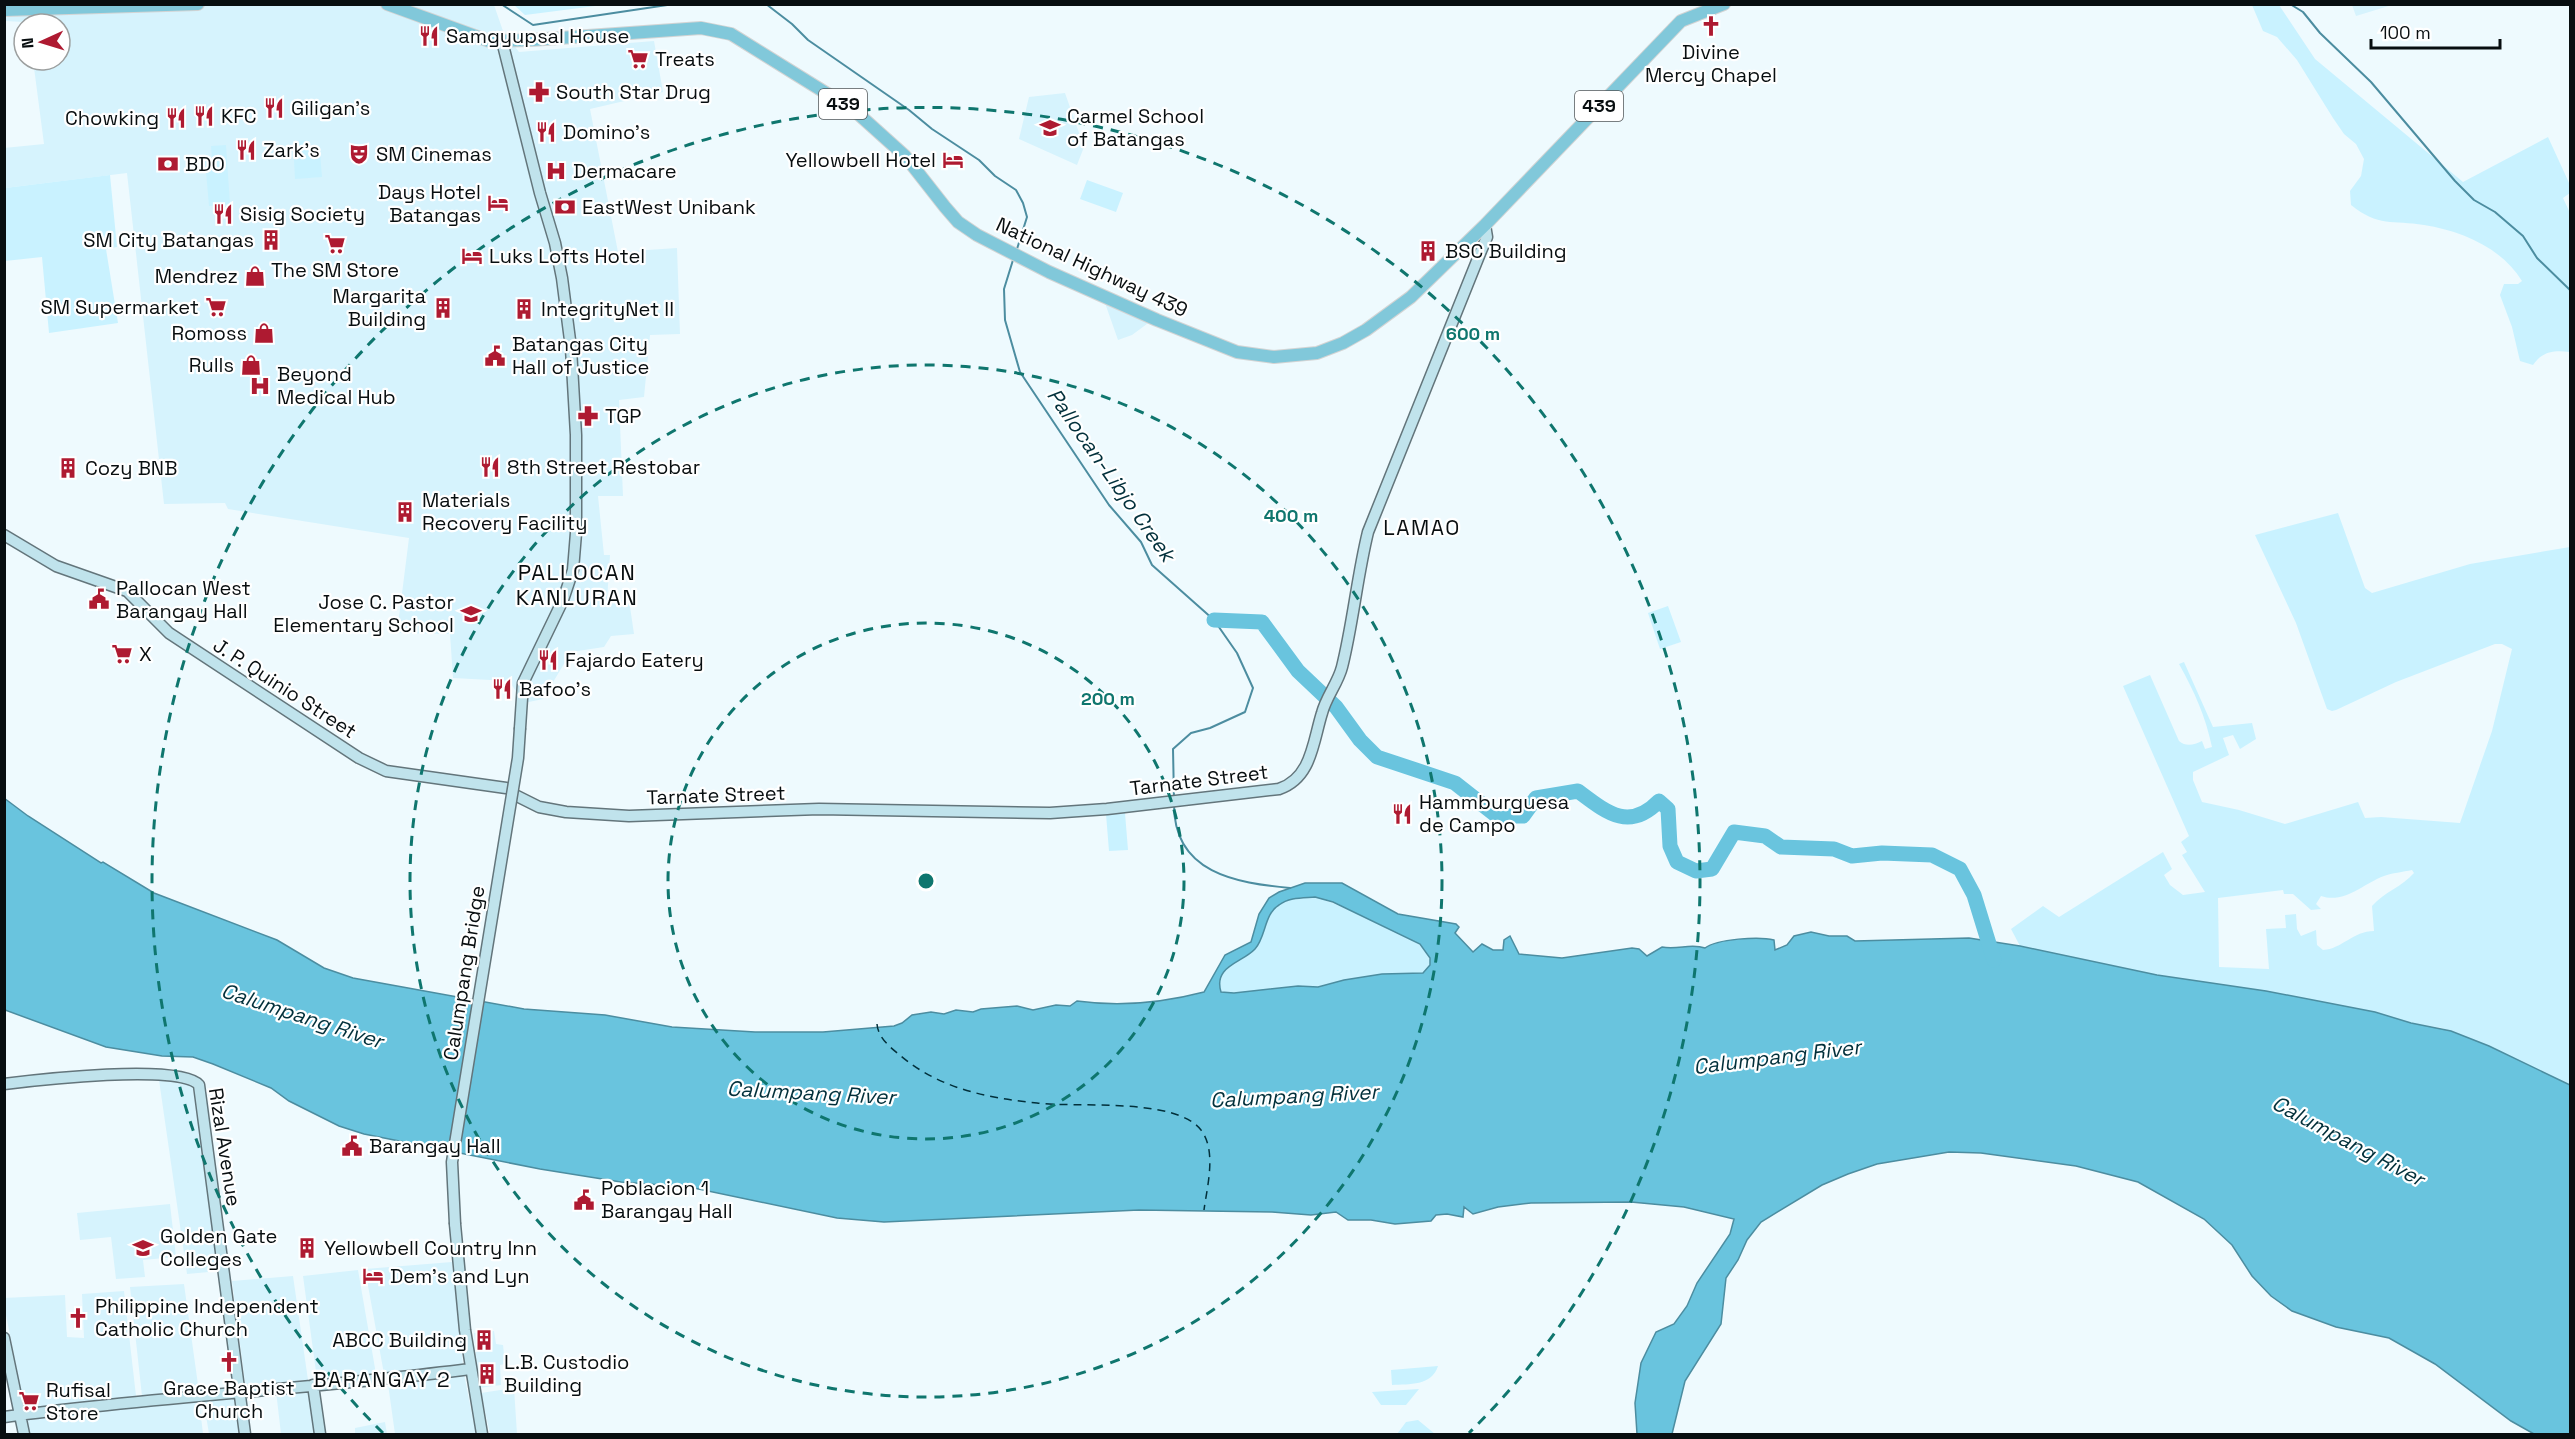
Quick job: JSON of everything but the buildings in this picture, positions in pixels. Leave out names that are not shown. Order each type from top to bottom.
[{"type":"main road","points":[[4,10],[198,4]]},
{"type":"main road","name":"National Highway 439","points":[[387,4],[489,41],[701,28],[731,34],[855,111],[905,156],[958,222],[1000,247],[1222,346],[1257,355],[1295,357],[1326,350],[1366,330],[1411,297],[1485,225],[1681,21],[1724,4]]},
{"type":"street","name":"Calumpang Bridge","points":[[482,1434],[470,1369],[455,1224],[452,1162],[518,758],[523,683],[563,600],[573,570],[576,533],[576,435],[571,348],[562,278],[502,41]]},
{"type":"street","name":"Tarnate Street","points":[[517,796],[539,807],[566,812],[629,816],[819,809],[1050,813],[1190,800],[1273,790],[1290,785],[1303,770],[1312,753],[1322,711],[1342,669],[1359,563],[1368,532],[1487,237],[1485,225]]},
{"type":"street","name":"J. P. Quinio Street","points":[[4,536],[56,566],[127,591],[169,633],[359,758],[386,771],[505,787]]},
{"type":"street","name":"Rizal Avenue","points":[[4,1084],[101,1075],[186,1076],[196,1080],[201,1089],[244,1434]]},
{"type":"street","points":[[4,1338],[24,1434]]},
{"type":"street","points":[[4,1417],[240,1391],[381,1380],[470,1369]]},
{"type":"street","points":[[313,1384],[320,1434]]},
{"type":"shaded area","points":[[2352,4],[2392,5],[2356,16]]},
{"type":"shaded area","points":[[5,5],[494,5],[503,31],[519,52],[654,41],[663,92],[590,109],[618,252],[677,248],[680,334],[650,335],[644,397],[619,400],[623,496],[598,496],[604,555],[610,555],[607,600],[629,600],[634,634],[611,636],[604,647],[571,652],[543,699],[524,703],[509,681],[453,678],[450,634],[397,633],[409,538],[228,509],[225,503],[164,504],[127,173],[5,188],[4,148],[44,144],[35,72],[72,72],[72,12],[12,12],[12,21],[5,21]]},
{"type":"shaded area","points":[[514,5],[603,5],[525,15]]},
{"type":"shaded area","points":[[2252,5],[2279,5],[2315,59],[2463,182],[2548,137],[2570,185],[2570,193],[2563,198],[2570,213],[2570,352],[2549,352],[2533,365],[2520,361],[2512,327],[2500,295],[2504,284],[2518,284],[2522,281],[2513,269],[2492,250],[2452,231],[2424,225],[2378,220],[2351,205],[2350,191],[2361,176],[2364,159],[2356,144],[2344,134],[2333,118],[2297,60],[2277,37],[2263,31]]},
{"type":"shaded area","name":"Carmel School of Batangas","points":[[1065,93],[1084,147],[1077,165],[1019,139],[1029,97]]},
{"type":"shaded area","points":[[309,140],[310,152],[320,152],[322,177],[295,179],[293,141]]},
{"type":"shaded area","points":[[226,145],[230,204],[209,206],[205,160],[212,159],[211,146]]},
{"type":"shaded area","points":[[110,175],[117,247],[106,249],[118,323],[49,333],[42,257],[5,261],[5,188]]},
{"type":"shaded area","points":[[1087,180],[1123,193],[1116,212],[1080,199]]},
{"type":"shaded area","points":[[1105,303],[1151,321],[1132,335],[1118,340]]},
{"type":"shaded area","points":[[2338,513],[2365,588],[2372,593],[2470,564],[2570,547],[2570,1085],[2489,1046],[2442,1028],[2411,1023],[2375,1012],[2266,991],[2157,975],[2020,946],[2011,929],[2043,906],[2059,917],[2163,852],[2172,869],[2164,875],[2170,885],[2183,895],[2205,892],[2182,855],[2187,852],[2181,842],[2189,836],[2123,686],[2150,675],[2179,741],[2190,745],[2202,741],[2205,749],[2212,747],[2199,704],[2179,664],[2184,662],[2213,727],[2252,723],[2256,739],[2240,749],[2233,735],[2223,738],[2229,755],[2193,772],[2193,780],[2202,802],[2285,824],[2358,802],[2365,818],[2381,817],[2460,823],[2492,731],[2512,649],[2502,644],[2495,644],[2396,682],[2336,710],[2327,709],[2296,623],[2255,535]],"holes":[[[2412,870],[2414,873],[2372,906],[2374,931],[2360,934],[2336,947],[2323,950],[2317,945],[2316,930],[2301,936],[2297,929],[2296,914],[2285,915],[2286,928],[2266,929],[2269,969],[2219,967],[2218,898],[2283,890],[2284,894],[2293,894],[2311,910],[2321,909],[2316,904],[2321,896],[2338,897],[2387,875]]]},
{"type":"shaded area","points":[[1668,606],[1681,642],[1660,649],[1648,613]]},
{"type":"shaded area","points":[[1125,813],[1128,850],[1109,851],[1106,814]]},
{"type":"shaded area","points":[[1315,897],[1369,919],[1414,941],[1426,952],[1431,965],[1423,973],[1382,974],[1318,987],[1298,986],[1239,993],[1221,992],[1221,976],[1225,970],[1249,954],[1259,944],[1274,909],[1283,902],[1296,898]]},
{"type":"shaded area","points":[[159,1080],[192,1082],[220,1271],[187,1274]]},
{"type":"shaded area","name":"Golden Gate Colleges","points":[[170,1204],[176,1257],[143,1260],[145,1277],[116,1279],[111,1237],[80,1240],[77,1213]]},
{"type":"shaded area","points":[[452,1262],[463,1365],[384,1374],[365,1269]]},
{"type":"shaded area","points":[[358,1270],[376,1374],[317,1379],[303,1276]]},
{"type":"shaded area","points":[[293,1276],[308,1380],[249,1385],[245,1383],[232,1281]]},
{"type":"shaded area","points":[[184,1284],[199,1392],[142,1396],[130,1287]]},
{"type":"shaded area","points":[[124,1291],[136,1396],[25,1411],[4,1298],[65,1295],[67,1337],[84,1338],[82,1294]]},
{"type":"shaded area","points":[[494,1331],[496,1344],[503,1345],[505,1364],[500,1365],[501,1385],[479,1388],[474,1333]]},
{"type":"shaded area","points":[[1438,1366],[1435,1373],[1425,1381],[1392,1385],[1391,1370]]},
{"type":"shaded area","points":[[464,1374],[476,1434],[395,1434],[388,1384]]},
{"type":"shaded area","points":[[309,1388],[315,1434],[281,1434],[276,1391]]},
{"type":"shaded area","points":[[514,1388],[517,1434],[490,1434],[481,1393]]},
{"type":"shaded area","points":[[1419,1389],[1406,1405],[1381,1405],[1372,1392]]},
{"type":"shaded area","points":[[203,1397],[237,1398],[241,1434],[209,1434]]},
{"type":"shaded area","points":[[199,1399],[203,1434],[29,1434],[26,1419]]},
{"type":"shaded area","points":[[1418,1420],[1435,1434],[1397,1434],[1406,1422]]},
{"type":"shaded area","points":[[385,1422],[387,1434],[341,1434],[355,1433],[355,1428]]},
{"type":"water","name":"Calumpang River","points":[[4,798],[101,863],[103,862],[154,893],[277,940],[324,968],[353,978],[524,1009],[605,1015],[672,1027],[755,1032],[823,1032],[894,1026],[912,1015],[931,1012],[944,1014],[956,1010],[973,1012],[981,1009],[1017,1006],[1033,1010],[1056,1005],[1070,1006],[1077,1001],[1125,1004],[1188,996],[1204,992],[1225,955],[1251,942],[1259,914],[1269,898],[1305,883],[1342,883],[1398,914],[1456,924],[1459,927],[1455,933],[1473,952],[1482,944],[1493,950],[1503,950],[1504,940],[1510,936],[1519,954],[1562,958],[1632,948],[1639,949],[1647,956],[1662,947],[1705,948],[1719,942],[1749,938],[1774,940],[1775,950],[1787,945],[1794,936],[1811,932],[1829,936],[1847,936],[1855,941],[1969,938],[2020,946],[2157,975],[2266,991],[2375,1012],[2411,1023],[2451,1031],[2489,1046],[2570,1085],[2570,1434],[2534,1434],[2511,1421],[2435,1364],[2389,1338],[2336,1327],[2292,1311],[2271,1296],[2252,1276],[2232,1245],[2204,1219],[2138,1182],[2076,1166],[1981,1153],[1949,1152],[1877,1164],[1822,1185],[1761,1222],[1747,1240],[1726,1278],[1721,1324],[1685,1381],[1672,1434],[1637,1434],[1635,1403],[1641,1363],[1656,1332],[1674,1324],[1687,1306],[1697,1283],[1730,1234],[1734,1219],[1684,1207],[1631,1202],[1531,1203],[1498,1207],[1473,1214],[1464,1207],[1463,1217],[1447,1214],[1436,1215],[1431,1221],[1395,1224],[1371,1220],[1348,1220],[1336,1212],[1311,1215],[1272,1212],[1139,1210],[884,1222],[837,1218],[689,1187],[621,1182],[540,1169],[364,1134],[339,1126],[289,1101],[271,1088],[193,1057],[162,1056],[106,1047],[5,1010]],"holes":[[[1315,897],[1333,902],[1420,944],[1430,958],[1430,965],[1423,973],[1382,974],[1318,987],[1298,986],[1234,993],[1221,992],[1221,976],[1230,966],[1249,954],[1259,944],[1274,909],[1292,899]]]},
{"type":"waterway","name":"Pallocan-Libjo Creek","points":[[501,4],[533,25],[674,4]]},
{"type":"waterway","name":"Pallocan-Libjo Creek","points":[[766,4],[808,40],[979,160],[995,176],[1016,190],[1027,217],[1017,249]]},
{"type":"waterway","points":[[2290,4],[2303,12],[2320,33],[2371,82],[2455,181],[2474,200],[2495,212],[2523,236],[2537,258],[2570,290]]},
{"type":"waterway","name":"Pallocan-Libjo Creek","points":[[1013,260],[1004,289],[1005,320],[1020,372],[1109,505],[1141,542],[1152,565],[1214,620],[1237,653],[1253,688],[1245,712],[1210,728],[1191,733],[1173,749],[1174,799]]},
{"type":"waterway","points":[[1214,620],[1262,622],[1298,671],[1336,707],[1360,740],[1377,757],[1455,783],[1497,816],[1523,816],[1536,798],[1578,791],[1598,806],[1618,816],[1638,815],[1659,801],[1668,809],[1670,846],[1677,862],[1696,871],[1712,869],[1734,832],[1765,836],[1781,847],[1834,849],[1852,856],[1882,853],[1932,855],[1960,869],[1974,895],[1994,960]]},
{"type":"waterway","name":"Pallocan-Libjo Creek","points":[[1174,805],[1177,828],[1185,846],[1196,860],[1230,877],[1290,888]]},
{"type":"ferry route","points":[[877,1024],[880,1034],[897,1053],[932,1077],[965,1090],[1037,1103],[1148,1108],[1188,1120],[1201,1130],[1209,1148],[1210,1169],[1204,1210]]},
{"type":"place","name":"Divine Mercy Chapel","points":[[1711,26]]},
{"type":"place","name":"Samgyupsal House","points":[[429,36]]},
{"type":"place","name":"Treats","points":[[638,59]]},
{"type":"place","name":"South Star Drug","points":[[539,92]]},
{"type":"place","name":"Giligan's","points":[[274,108]]},
{"type":"place","name":"KFC","points":[[204,116]]},
{"type":"place","name":"Chowking","points":[[176,118]]},
{"type":"place","name":"Carmel School of Batangas","points":[[1050,128]]},
{"type":"place","name":"Domino's","points":[[546,132]]},
{"type":"place","name":"Zark's","points":[[246,150]]},
{"type":"place","name":"SM Cinemas","points":[[359,154]]},
{"type":"place","name":"Yellowbell Hotel","points":[[953,160]]},
{"type":"place","name":"BDO","points":[[168,164]]},
{"type":"place","name":"Dermacare","points":[[556,171]]},
{"type":"place","name":"Days Hotel Batangas","points":[[498,203]]},
{"type":"place","name":"EastWest Unibank","points":[[565,207]]},
{"type":"place","name":"Sisig Society","points":[[223,214]]},
{"type":"place","name":"SM City Batangas","points":[[271,240]]},
{"type":"place","name":"The SM Store","points":[[335,244]]},
{"type":"place","name":"BSC Building","points":[[1428,251]]},
{"type":"place","name":"Luks Lofts Hotel","points":[[472,256]]},
{"type":"place","name":"Mendrez","points":[[255,276]]},
{"type":"place","name":"SM Supermarket","points":[[216,307]]},
{"type":"place","name":"Margarita Building","points":[[443,308]]},
{"type":"place","name":"IntegrityNet II","points":[[524,309]]},
{"type":"place","name":"Romoss","points":[[264,333]]},
{"type":"place","name":"Batangas City Hall of Justice","points":[[495,356]]},
{"type":"place","name":"Rulls","points":[[251,365]]},
{"type":"place","name":"Beyond Medical Hub","points":[[260,386]]},
{"type":"place","name":"TGP","points":[[588,416]]},
{"type":"place","name":"8th Street Restobar","points":[[490,467]]},
{"type":"place","name":"Cozy BNB","points":[[68,468]]},
{"type":"place","name":"Materials Recovery Facility","points":[[405,512]]},
{"type":"place","name":"Pallocan West Barangay Hall","points":[[99,599]]},
{"type":"place","name":"Jose C. Pastor Elementary School","points":[[471,614]]},
{"type":"place","name":"X","points":[[122,654]]},
{"type":"place","name":"Fajardo Eatery","points":[[548,660]]},
{"type":"place","name":"Bafoo's","points":[[502,689]]},
{"type":"place","name":"Hammburguesa de Campo","points":[[1402,814]]},
{"type":"place","name":"Barangay Hall","points":[[352,1146]]},
{"type":"place","name":"Poblacion 1 Barangay Hall","points":[[584,1200]]},
{"type":"place","name":"Golden Gate Colleges","points":[[143,1248]]},
{"type":"place","name":"Yellowbell Country Inn","points":[[307,1248]]},
{"type":"place","name":"Dem's and Lyn","points":[[373,1276]]},
{"type":"place","name":"Philippine Independent Catholic Church","points":[[78,1318]]},
{"type":"place","name":"ABCC Building","points":[[484,1340]]},
{"type":"place","name":"Grace Baptist Church","points":[[229,1362]]},
{"type":"place","name":"L.B. Custodio Building","points":[[487,1374]]},
{"type":"place","name":"Rufisal Store","points":[[29,1401]]},
{"type":"district","name":"LAMAO","points":[[1422,528]]},
{"type":"district","name":"PALLOCAN KANLURAN","points":[[577,584]]},
{"type":"district","name":"BARANGAY 2","points":[[382,1380]]}]
